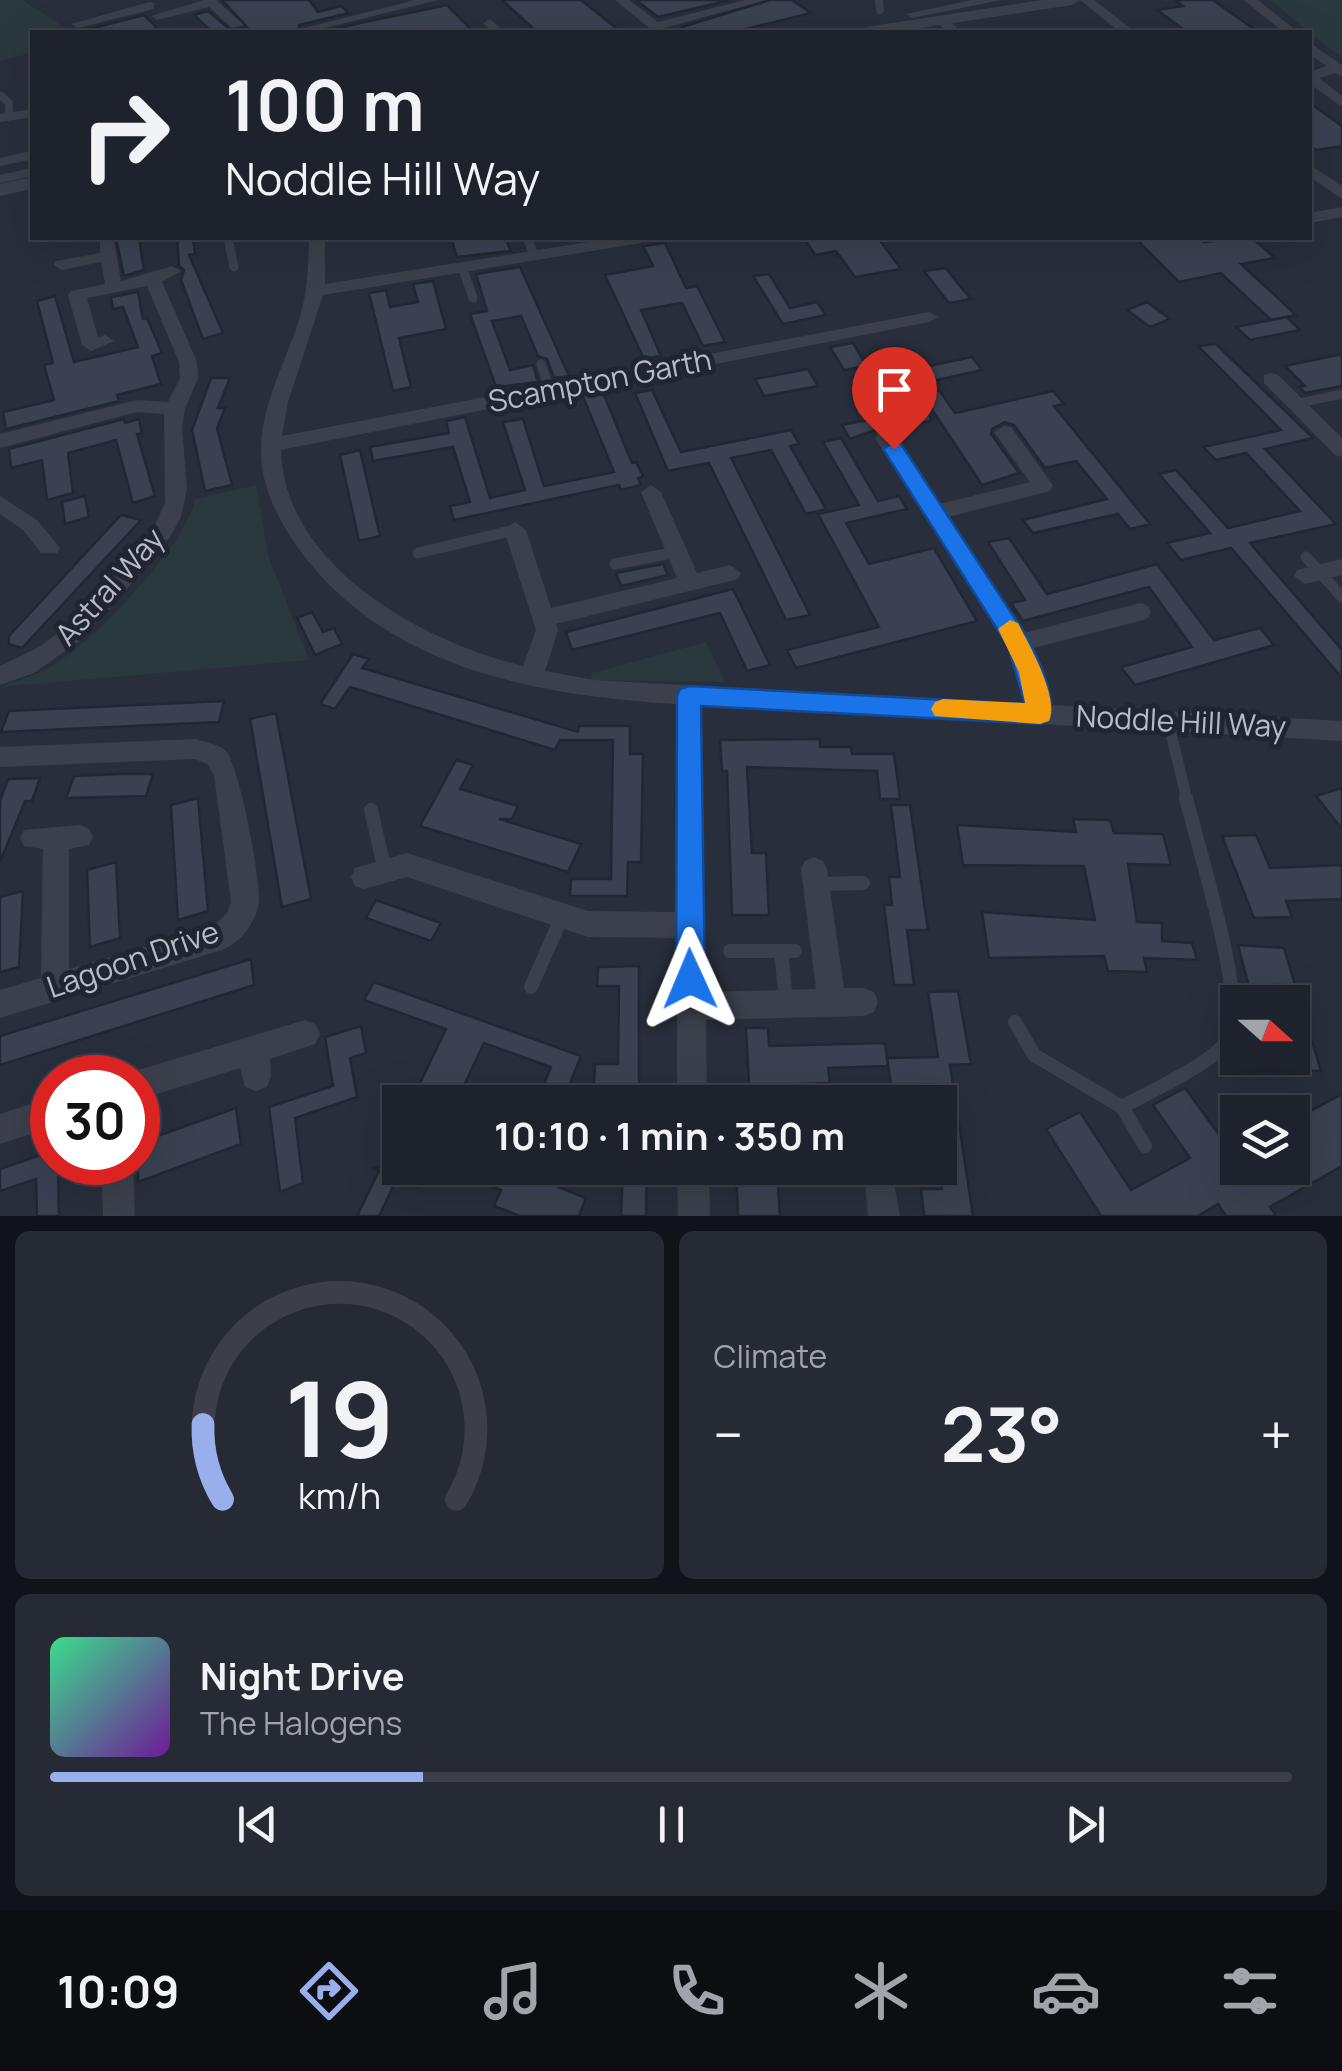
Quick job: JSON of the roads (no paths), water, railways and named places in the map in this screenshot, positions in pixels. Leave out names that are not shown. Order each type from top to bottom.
[{"type":"street","points":[[357,0],[370,14]]},
{"type":"street","points":[[307,29],[370,14],[388,5],[432,0]]},
{"type":"street","points":[[622,0],[658,30],[703,20],[760,0]]},
{"type":"street","points":[[912,14],[995,0]]},
{"type":"street","points":[[893,30],[948,26],[1072,0]]},
{"type":"street","points":[[1086,0],[1125,30]]},
{"type":"street","points":[[1250,0],[1289,30]]},
{"type":"street","points":[[78,24],[150,8],[212,2],[237,25]]},
{"type":"street","points":[[150,8],[169,30]]},
{"type":"street","points":[[1312,49],[1340,71]]},
{"type":"street","points":[[1312,77],[1319,71],[1340,71]]},
{"type":"street","points":[[1312,79],[1342,102]]},
{"type":"street","points":[[1312,172],[1342,194]]},
{"type":"street","points":[[0,190],[30,183]]},
{"type":"street","points":[[1312,218],[1342,212]]},
{"type":"street","points":[[1312,220],[1326,232]]},
{"type":"street","name":"Noddle Hill Way","points":[[317,240],[315,291],[276,400],[271,473],[284,509],[312,555],[356,596],[416,638],[486,666],[594,690],[1342,731]]},
{"type":"street","points":[[315,291],[462,267],[530,246],[614,240]]},
{"type":"street","points":[[62,265],[107,249],[114,288],[77,295],[91,344],[105,341]]},
{"type":"street","name":"Astral Way","points":[[0,676],[26,669],[61,645],[173,517],[180,498],[169,434],[188,378],[188,362],[163,276],[114,288]]},
{"type":"street","name":"Scampton Garth","points":[[271,445],[929,316]]},
{"type":"street","points":[[1271,380],[1342,450]]},
{"type":"street","points":[[0,441],[138,406],[175,409]]},
{"type":"street","points":[[934,513],[1044,486],[1004,432]]},
{"type":"street","points":[[885,438],[1019,644],[1040,714]]},
{"type":"street","points":[[661,500],[690,583]]},
{"type":"street","points":[[0,502],[52,550]]},
{"type":"street","points":[[514,530],[545,618],[544,645],[532,678]]},
{"type":"street","points":[[545,618],[730,573]]},
{"type":"street","points":[[1019,644],[1140,612]]},
{"type":"street","points":[[689,696],[692,1085]]},
{"type":"street","name":"Lagoon Drive","points":[[0,757],[196,749],[216,758],[226,773],[245,902],[238,921],[222,937],[0,1004]]},
{"type":"street","points":[[55,987],[56,838]]},
{"type":"street","points":[[375,874],[406,865],[588,924],[689,925]]},
{"type":"street","points":[[814,876],[832,1003]]},
{"type":"street","points":[[691,1006],[864,1002]]},
{"type":"street","points":[[160,1081],[255,1063],[305,1034]]},
{"type":"street","points":[[0,1129],[30,1119]]},
{"type":"street","points":[[118,1185],[119,1216]]},
{"type":"street","points":[[693,1185],[694,1216]]},
{"type":"street","points":[[881,1185],[884,1216]]},
{"type":"lane","points":[[879,0],[880,10]]},
{"type":"lane","points":[[1,96],[9,103],[4,116],[30,113]]},
{"type":"lane","points":[[0,162],[30,156]]},
{"type":"lane","points":[[0,179],[30,172]]},
{"type":"lane","points":[[228,240],[234,266]]},
{"type":"lane","points":[[462,267],[473,298]]},
{"type":"lane","points":[[541,364],[550,391]]},
{"type":"lane","points":[[1295,404],[1342,394]]},
{"type":"lane","points":[[418,553],[514,530]]},
{"type":"lane","points":[[615,564],[676,552]]},
{"type":"lane","points":[[1318,568],[1342,597]]},
{"type":"lane","points":[[1122,1107],[1212,1056],[1231,1035],[1234,998],[1168,721]]},
{"type":"lane","points":[[370,810],[375,874]]},
{"type":"lane","points":[[814,876],[863,882]]},
{"type":"lane","points":[[531,988],[562,918]]},
{"type":"lane","points":[[730,951],[788,951],[786,1005]]},
{"type":"lane","points":[[1016,1022],[1034,1054],[1122,1107],[1145,1146]]}]
